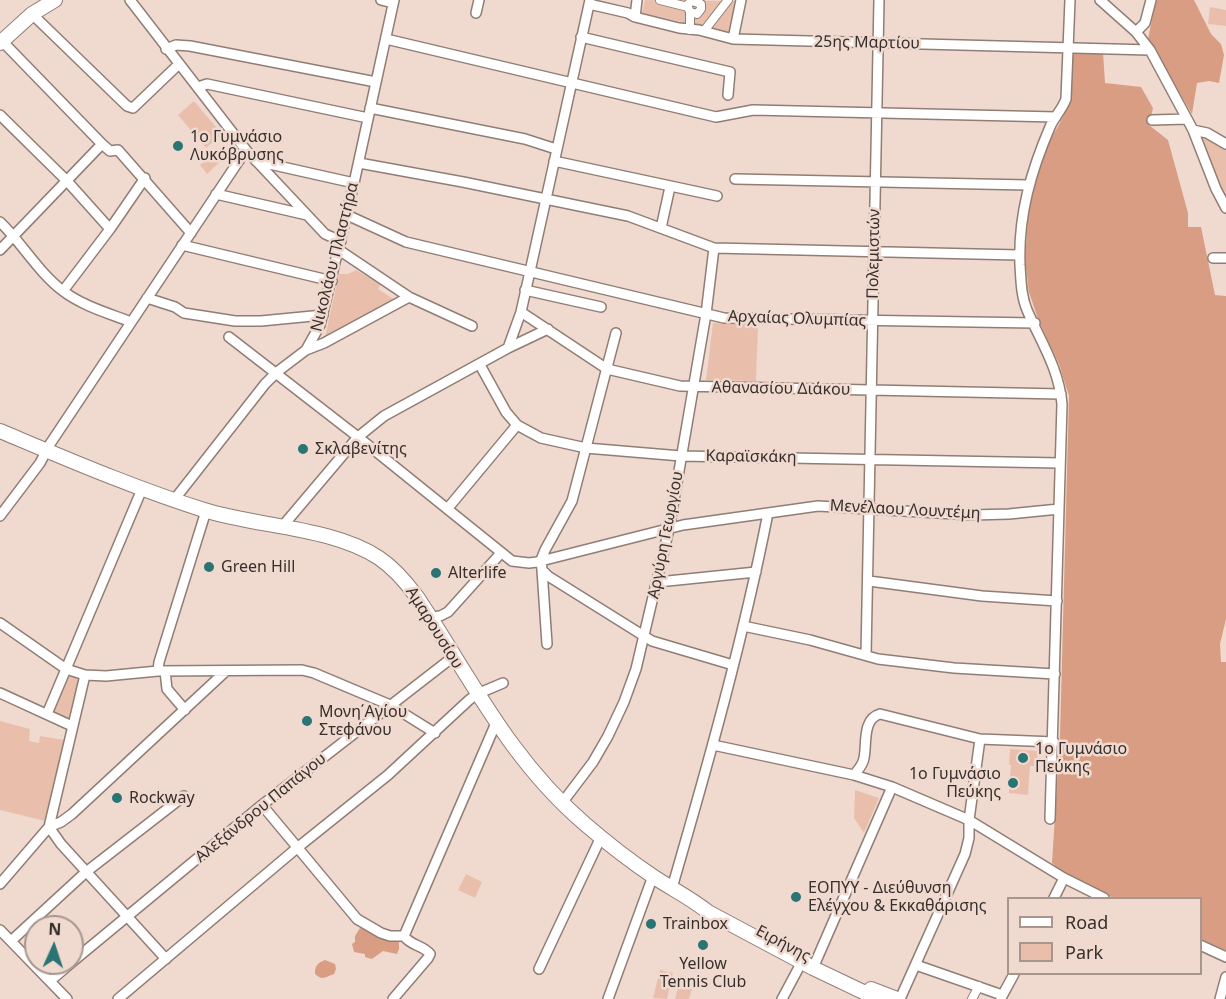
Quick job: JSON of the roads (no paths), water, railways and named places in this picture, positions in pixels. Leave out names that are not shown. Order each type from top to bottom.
[{"type":"main road","points":[[1,42],[32,14],[55,0]]},
{"type":"main road","name":"Αμαρουσίου","points":[[0,431],[142,489],[206,511],[348,543],[379,558],[405,581],[496,723],[521,757],[562,802],[601,837],[653,876],[695,901]]},
{"type":"main road","name":"Ειρήνης","points":[[695,901],[708,912],[809,962],[898,999]]},
{"type":"main road","name":"Ειρήνης","points":[[809,962],[873,998]]},
{"type":"street","points":[[130,0],[246,150],[325,234],[409,297],[472,326]]},
{"type":"street","points":[[381,0],[394,2]]},
{"type":"street","points":[[476,13],[479,0]]},
{"type":"street","points":[[626,0],[636,3],[635,17]]},
{"type":"street","points":[[660,0],[689,6]]},
{"type":"street","points":[[704,32],[728,0]]},
{"type":"street","points":[[733,39],[741,0]]},
{"type":"street","name":"Πολεμιστών","points":[[866,655],[879,0]]},
{"type":"street","points":[[1050,819],[1054,742],[1061,394],[1054,365],[1027,309],[1021,286],[1019,255],[1023,209],[1028,185],[1056,117],[1061,112],[1066,99],[1070,0]]},
{"type":"street","points":[[1100,0],[1136,32],[1150,50],[1193,130],[1216,189],[1226,207]]},
{"type":"street","points":[[1136,32],[1145,23],[1151,0]]},
{"type":"street","points":[[690,30],[689,6],[692,1],[701,4],[701,9],[717,15]]},
{"type":"street","name":"Νικολάου Πλαστήρα","points":[[174,500],[226,432],[277,372],[306,350],[315,338],[324,315],[332,281],[394,2]]},
{"type":"street","points":[[508,348],[521,312],[590,2]]},
{"type":"street","name":"25ης Μαρτίου","points":[[590,2],[635,17],[733,39],[1150,50]]},
{"type":"street","points":[[32,14],[127,106],[133,108],[179,64]]},
{"type":"street","points":[[581,37],[730,72],[728,96]]},
{"type":"street","points":[[386,39],[708,116],[724,117],[753,110],[1056,117]]},
{"type":"street","points":[[1,42],[102,144],[110,151],[118,150],[191,233]]},
{"type":"street","points":[[166,49],[176,45],[190,46],[376,82]]},
{"type":"street","points":[[198,87],[207,84],[525,139],[556,149]]},
{"type":"street","points":[[0,115],[67,181],[110,229]]},
{"type":"street","points":[[1152,120],[1187,119]]},
{"type":"street","points":[[1193,130],[1207,133],[1226,144]]},
{"type":"street","points":[[0,250],[102,144]]},
{"type":"street","points":[[0,516],[47,451],[246,150]]},
{"type":"street","points":[[256,161],[354,183]]},
{"type":"street","points":[[554,161],[670,188],[717,196]]},
{"type":"street","points":[[359,163],[628,216],[714,248],[1019,255]]},
{"type":"street","points":[[63,291],[145,178]]},
{"type":"street","points":[[735,179],[1028,185]]},
{"type":"street","points":[[661,228],[670,188]]},
{"type":"street","points":[[216,194],[307,215]]},
{"type":"street","name":"Αρχαίας Ολυμπίας","points":[[347,215],[406,242],[724,318],[1035,323]]},
{"type":"street","points":[[0,222],[44,274],[63,291],[85,304],[131,322]]},
{"type":"street","points":[[182,244],[332,281]]},
{"type":"street","name":"Αργύρη Γεωργίου","points":[[562,802],[593,762],[631,686],[669,529],[706,314],[714,248]]},
{"type":"street","points":[[1213,258],[1226,258]]},
{"type":"street","points":[[525,290],[601,307]]},
{"type":"street","points":[[306,350],[333,339],[409,297]]},
{"type":"street","points":[[147,298],[175,307],[184,313],[225,320],[261,321],[324,315]]},
{"type":"street","name":"Αθανασίου Διάκου","points":[[521,312],[607,369],[680,386],[1061,394]]},
{"type":"street","points":[[287,529],[294,512],[358,437],[384,416],[508,348],[548,329]]},
{"type":"street","points":[[547,644],[541,565],[572,501],[616,333]]},
{"type":"street","points":[[229,337],[277,372],[501,553],[448,612],[430,617]]},
{"type":"street","name":"Καραϊσκάκη","points":[[480,365],[506,412],[517,425],[541,438],[586,448],[681,456],[1060,463]]},
{"type":"street","points":[[448,508],[517,425]]},
{"type":"street","points":[[47,714],[142,489]]},
{"type":"street","name":"Μενέλαου Λουντέμη","points":[[501,553],[512,561],[541,565],[683,525],[818,506],[972,515],[1059,509]]},
{"type":"street","points":[[185,710],[167,689],[159,662],[206,511]]},
{"type":"street","points":[[672,888],[713,745],[756,573],[768,513]]},
{"type":"street","points":[[541,565],[548,576],[644,637],[733,665]]},
{"type":"street","points":[[658,582],[756,573]]},
{"type":"street","points":[[869,581],[982,596],[1057,601]]},
{"type":"street","points":[[0,623],[66,669],[85,675],[106,676],[162,671],[302,670],[390,705],[435,734]]},
{"type":"street","points":[[743,626],[810,640],[878,659],[954,669],[1055,674]]},
{"type":"street","name":"Αλεξάνδρου Παπάγου","points":[[84,953],[262,805],[453,657]]},
{"type":"street","points":[[0,884],[49,827],[72,814],[226,671]]},
{"type":"street","points":[[85,675],[49,827],[61,844],[166,959]]},
{"type":"street","points":[[118,999],[297,848],[388,775],[477,694],[503,683]]},
{"type":"street","points":[[0,693],[72,726]]},
{"type":"street","points":[[854,775],[864,761],[869,722],[873,716],[880,714],[980,739],[1054,742]]},
{"type":"street","points":[[404,936],[496,723]]},
{"type":"street","points":[[898,999],[916,965],[965,854],[969,838],[969,820],[980,739]]},
{"type":"street","points":[[713,745],[854,775],[892,787],[969,820],[1064,878],[1102,897]]},
{"type":"street","points":[[782,999],[809,962],[892,787]]},
{"type":"street","points":[[10,941],[86,872],[184,796]]},
{"type":"street","points":[[262,805],[357,919],[381,933],[390,936],[404,936]]},
{"type":"street","points":[[538,969],[601,837]]},
{"type":"street","points":[[608,999],[653,876]]},
{"type":"street","points":[[1054,897],[1064,878]]},
{"type":"street","points":[[0,930],[67,999]]},
{"type":"street","points":[[393,999],[430,954],[428,950],[408,942],[404,936]]},
{"type":"street","points":[[1202,946],[1226,957]]},
{"type":"street","points":[[916,965],[1001,997],[1013,975]]},
{"type":"street","name":"Αλεξάνδρου Παπάγου","points":[[50,981],[57,975]]},
{"type":"street","points":[[1220,999],[1226,976]]},
{"type":"street","points":[[972,999],[979,987]]},
{"type":"place","name":"1ο Γυμνάσιο Λυκόβρυσης","points":[[178,146]]},
{"type":"place","name":"Σκλαβενίτης","points":[[303,449]]},
{"type":"place","name":"Green Hill","points":[[209,567]]},
{"type":"place","name":"Alterlife","points":[[436,573]]},
{"type":"place","name":"Μονη΄Αγίου Στεφάνου","points":[[307,721]]},
{"type":"place","name":"1ο Γυμνάσιο Πεύκης","points":[[1023,758]]},
{"type":"place","name":"1o Γυμνάσιο Πεύκης","points":[[1013,783]]},
{"type":"place","name":"Rockway","points":[[117,798]]},
{"type":"place","name":"ΕΟΠΥΥ - Διεύθυνση Ελέγχου & Εκκαθάρισης","points":[[796,897]]},
{"type":"place","name":"Trainbox","points":[[651,924]]},
{"type":"place","name":"Yellow Tennis Club","points":[[703,945]]}]
